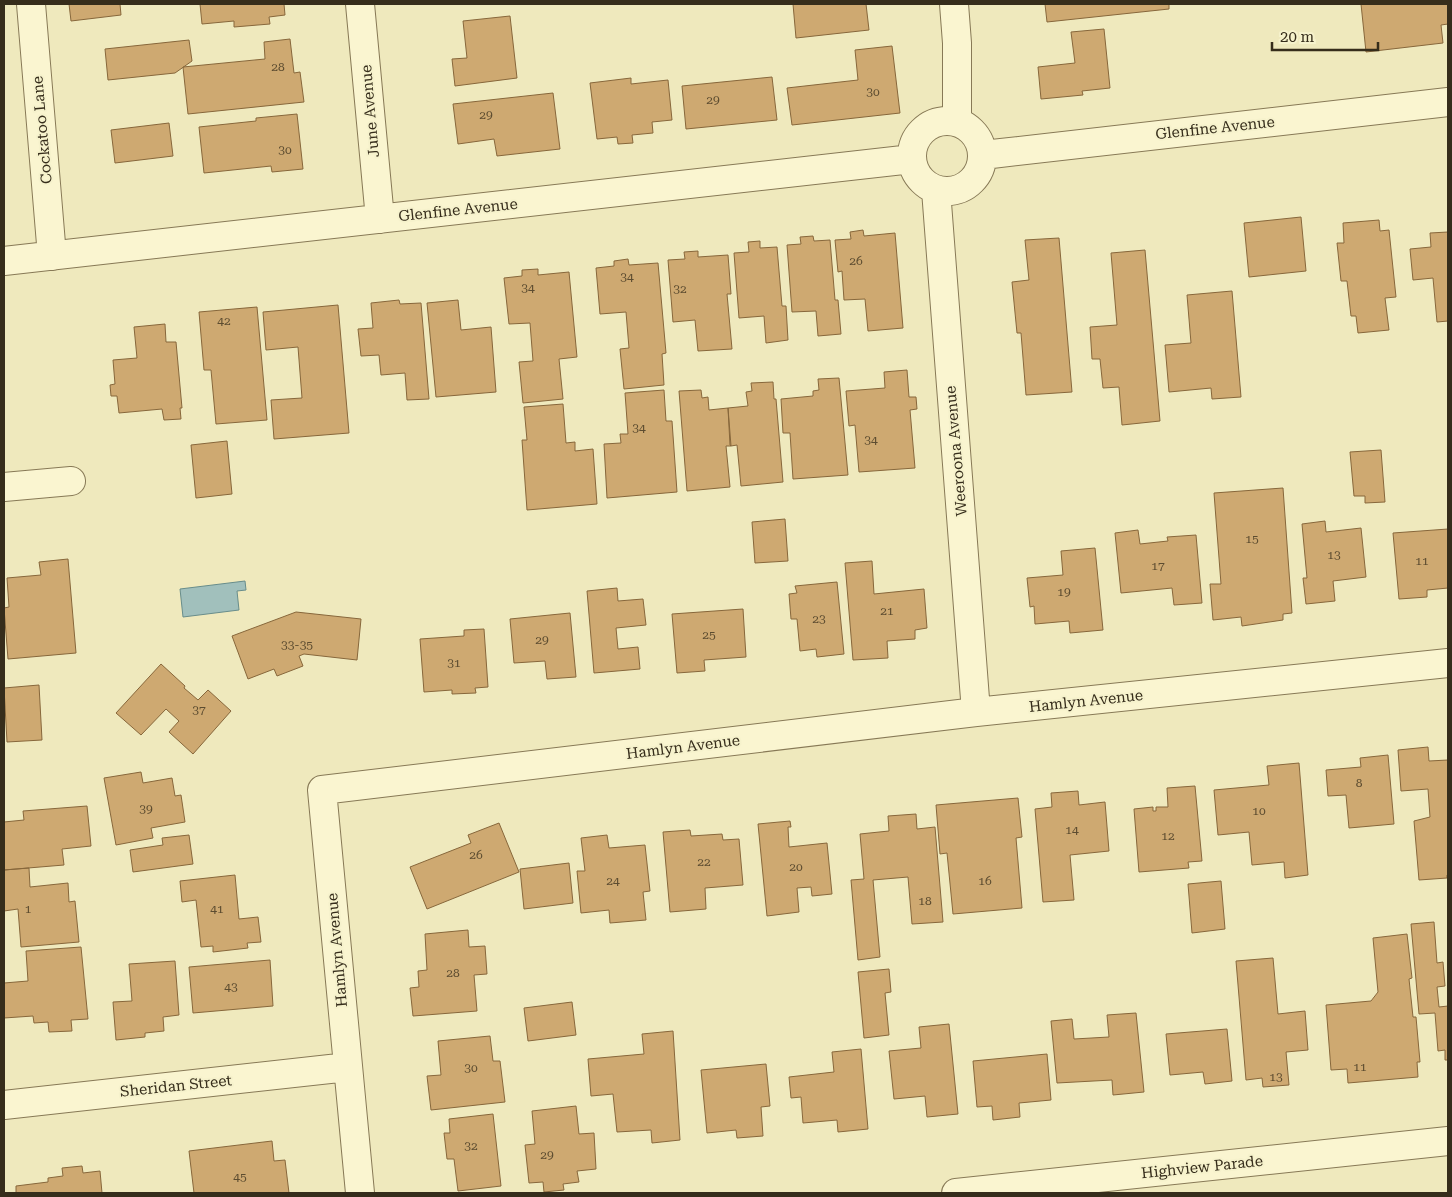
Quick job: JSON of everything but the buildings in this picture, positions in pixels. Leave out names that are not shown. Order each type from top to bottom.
[{"type":"street","name":"Cockatoo Lane","points":[[31,4],[52,256]]},
{"type":"street","name":"June Avenue","points":[[360,4],[380,219]]},
{"type":"street","points":[[954,4],[957,43],[957,122]]},
{"type":"street","name":"Glenfine Avenue","points":[[983,155],[1448,102]]},
{"type":"street","points":[[946,120],[957,122],[967,126],[981,144],[983,155],[981,166],[977,176],[968,185],[958,190],[947,192],[936,190],[927,185],[914,169],[912,159],[913,148],[917,137],[934,122],[946,120]]},
{"type":"street","name":"Glenfine Avenue","points":[[4,261],[912,159]]},
{"type":"street","name":"Weeroona Avenue","points":[[936,190],[976,712]]},
{"type":"street","points":[[4,487],[71,481]]},
{"type":"street","name":"Hamlyn Avenue","points":[[360,1193],[322,790],[976,712],[1448,664]]},
{"type":"street","name":"Sheridan Street","points":[[4,1104],[348,1067]]},
{"type":"street","name":"Highview Parade","points":[[956,1193],[1448,1141]]},
{"type":"water","points":[[245,581],[246,590],[237,591],[239,610],[183,617],[180,589]]}]
